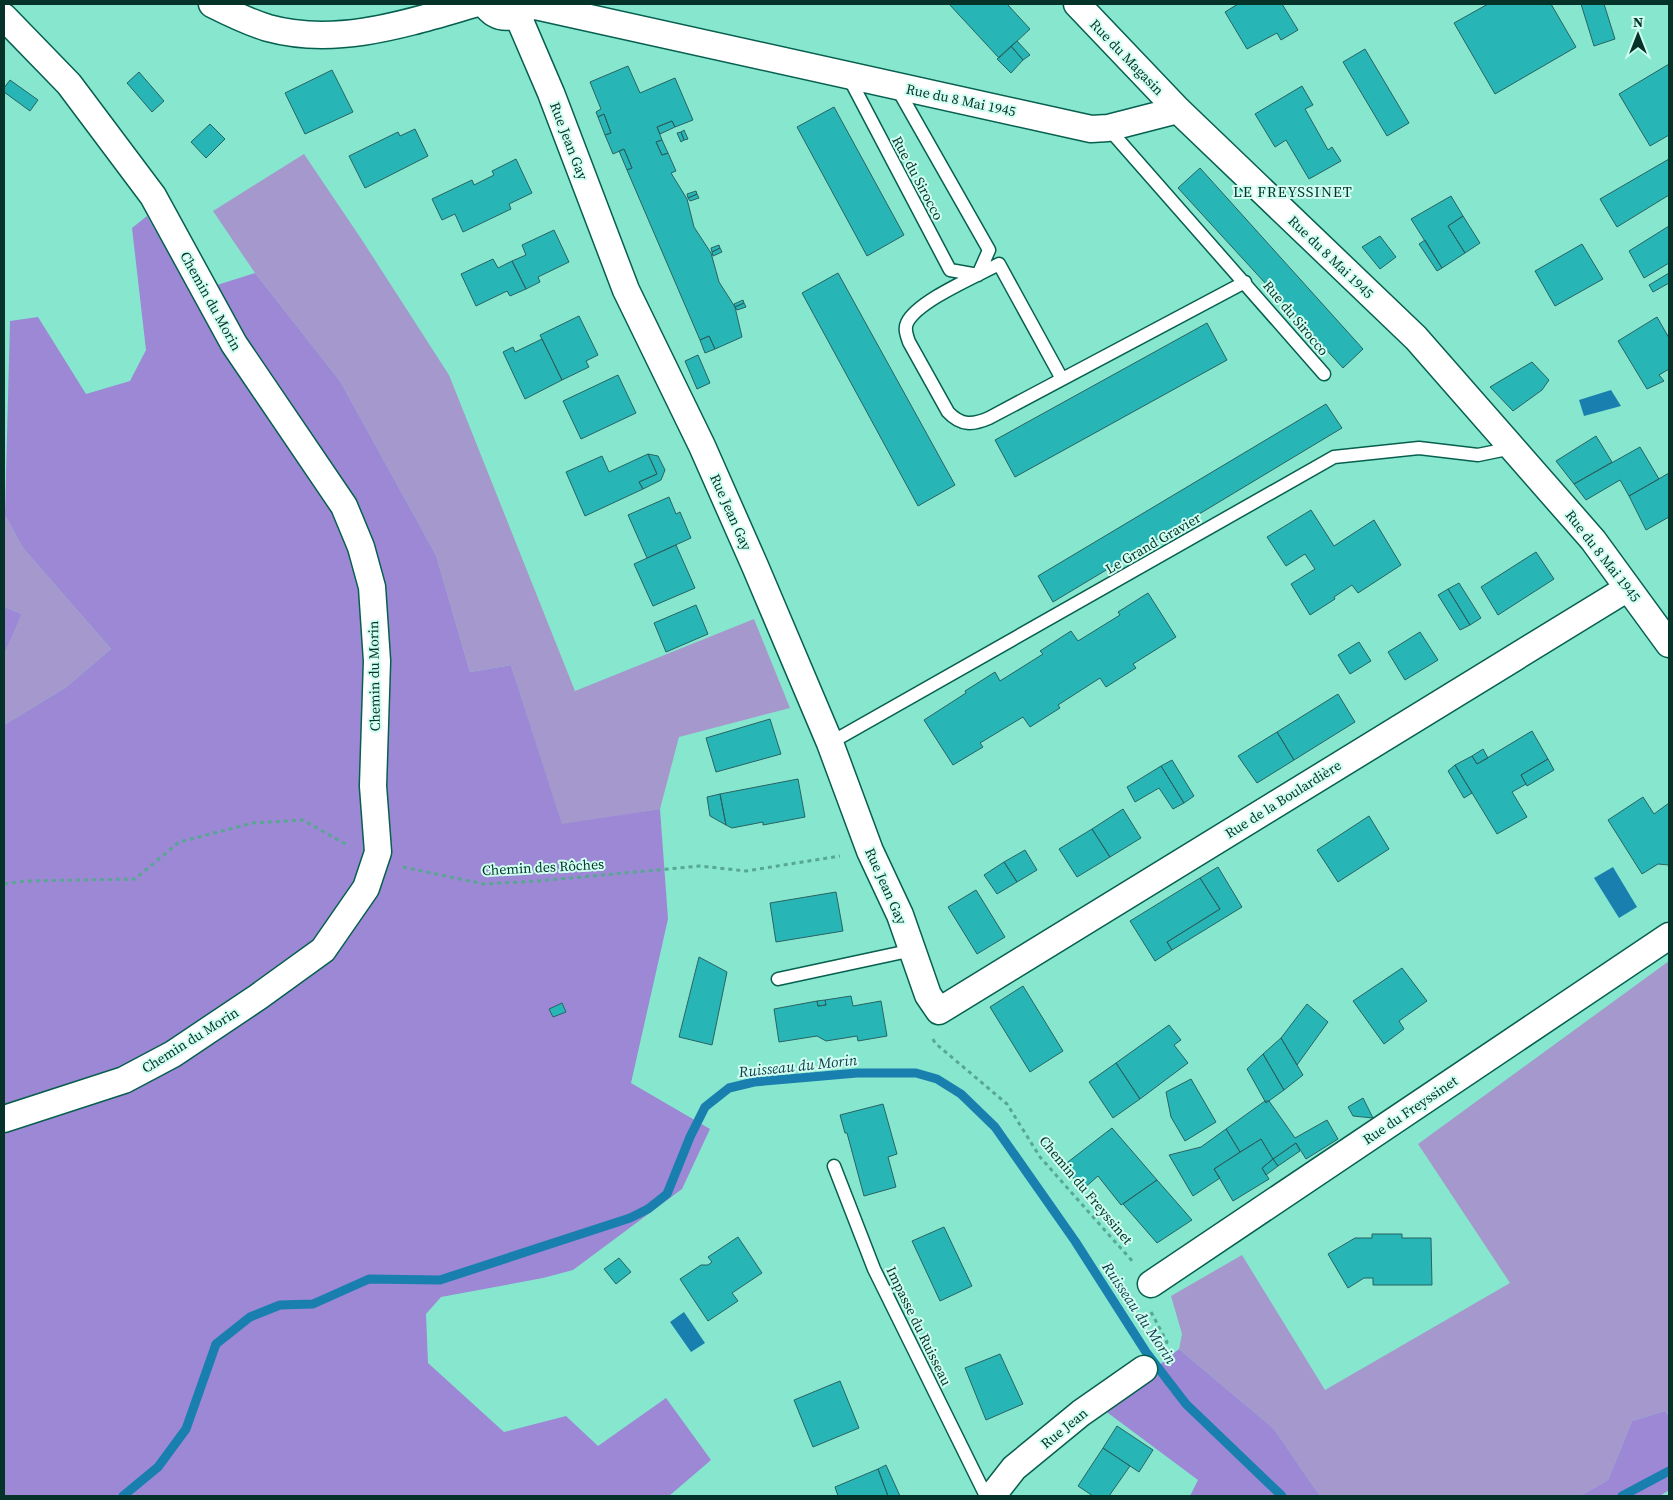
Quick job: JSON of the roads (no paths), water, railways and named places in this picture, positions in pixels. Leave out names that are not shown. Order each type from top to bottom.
[{"type":"street","points":[[212,4],[243,19],[269,28],[296,33],[326,34],[380,30],[474,4]]},
{"type":"street","name":"Rue du 8 Mai 1945","points":[[484,4],[497,16],[508,18],[527,8],[847,75],[1091,129],[1108,128],[1178,110],[1416,338],[1593,540],[1628,588],[1658,621],[1669,644]]},
{"type":"street","name":"Rue du Magasin","points":[[1078,4],[1178,110]]},
{"type":"street","name":"Rue Jean Gay","points":[[527,8],[551,93],[626,290],[706,455],[830,743],[870,851],[900,915],[928,994],[939,1011]]},
{"type":"street","name":"Chemin du Morin","points":[[4,17],[69,84],[153,196],[234,344],[344,506],[361,547],[372,587],[377,661],[373,786],[378,852],[366,888],[323,950],[258,997],[173,1054],[124,1080],[4,1119]]},
{"type":"street","name":"Rue de la Boulardière","points":[[939,1011],[1628,588]]},
{"type":"street","name":"Rue du Freyssinet","points":[[1151,1284],[1669,936]]},
{"type":"street","name":"Rue Jean","points":[[992,1496],[1014,1468],[1081,1413],[1154,1360]]},
{"type":"lane","name":"Rue du Sirocco","points":[[847,75],[950,270],[978,276]]},
{"type":"lane","name":"Rue du Sirocco","points":[[896,86],[989,250],[978,276]]},
{"type":"lane","name":"Rue du Sirocco","points":[[1108,128],[1324,374]]},
{"type":"lane","name":"Rue du Sirocco","points":[[1062,379],[999,264],[927,303],[906,324],[905,330],[909,342],[948,412],[956,420],[966,424],[978,422],[1062,379],[1245,282]]},
{"type":"lane","name":"Le Grand Gravier","points":[[830,743],[1334,457],[1418,448],[1478,455],[1512,448]]},
{"type":"lane","points":[[778,980],[913,950]]},
{"type":"lane","name":"Impasse du Ruisseau","points":[[834,1166],[874,1269],[986,1496]]},
{"type":"water","points":[[1611,390],[1621,406],[1584,416],[1579,400]]},
{"type":"water","points":[[1613,867],[1637,907],[1619,918],[1594,878]]},
{"type":"water","points":[[684,1312],[705,1343],[691,1352],[670,1322]]},
{"type":"waterway","name":"Ruisseau du Morin","points":[[123,1496],[158,1467],[186,1429],[216,1344],[250,1317],[280,1305],[313,1304],[369,1279],[440,1280],[630,1218],[648,1209],[667,1194],[690,1137],[705,1107],[729,1088],[754,1082],[857,1073],[916,1073],[937,1079],[961,1094],[995,1127],[1075,1241],[1146,1352],[1186,1404],[1282,1496]]},
{"type":"waterway","name":"Ruisseau du Morin","points":[[1622,1496],[1669,1471]]},
{"type":"district","name":"LE FREYSSINET","points":[[1293,192]]}]
